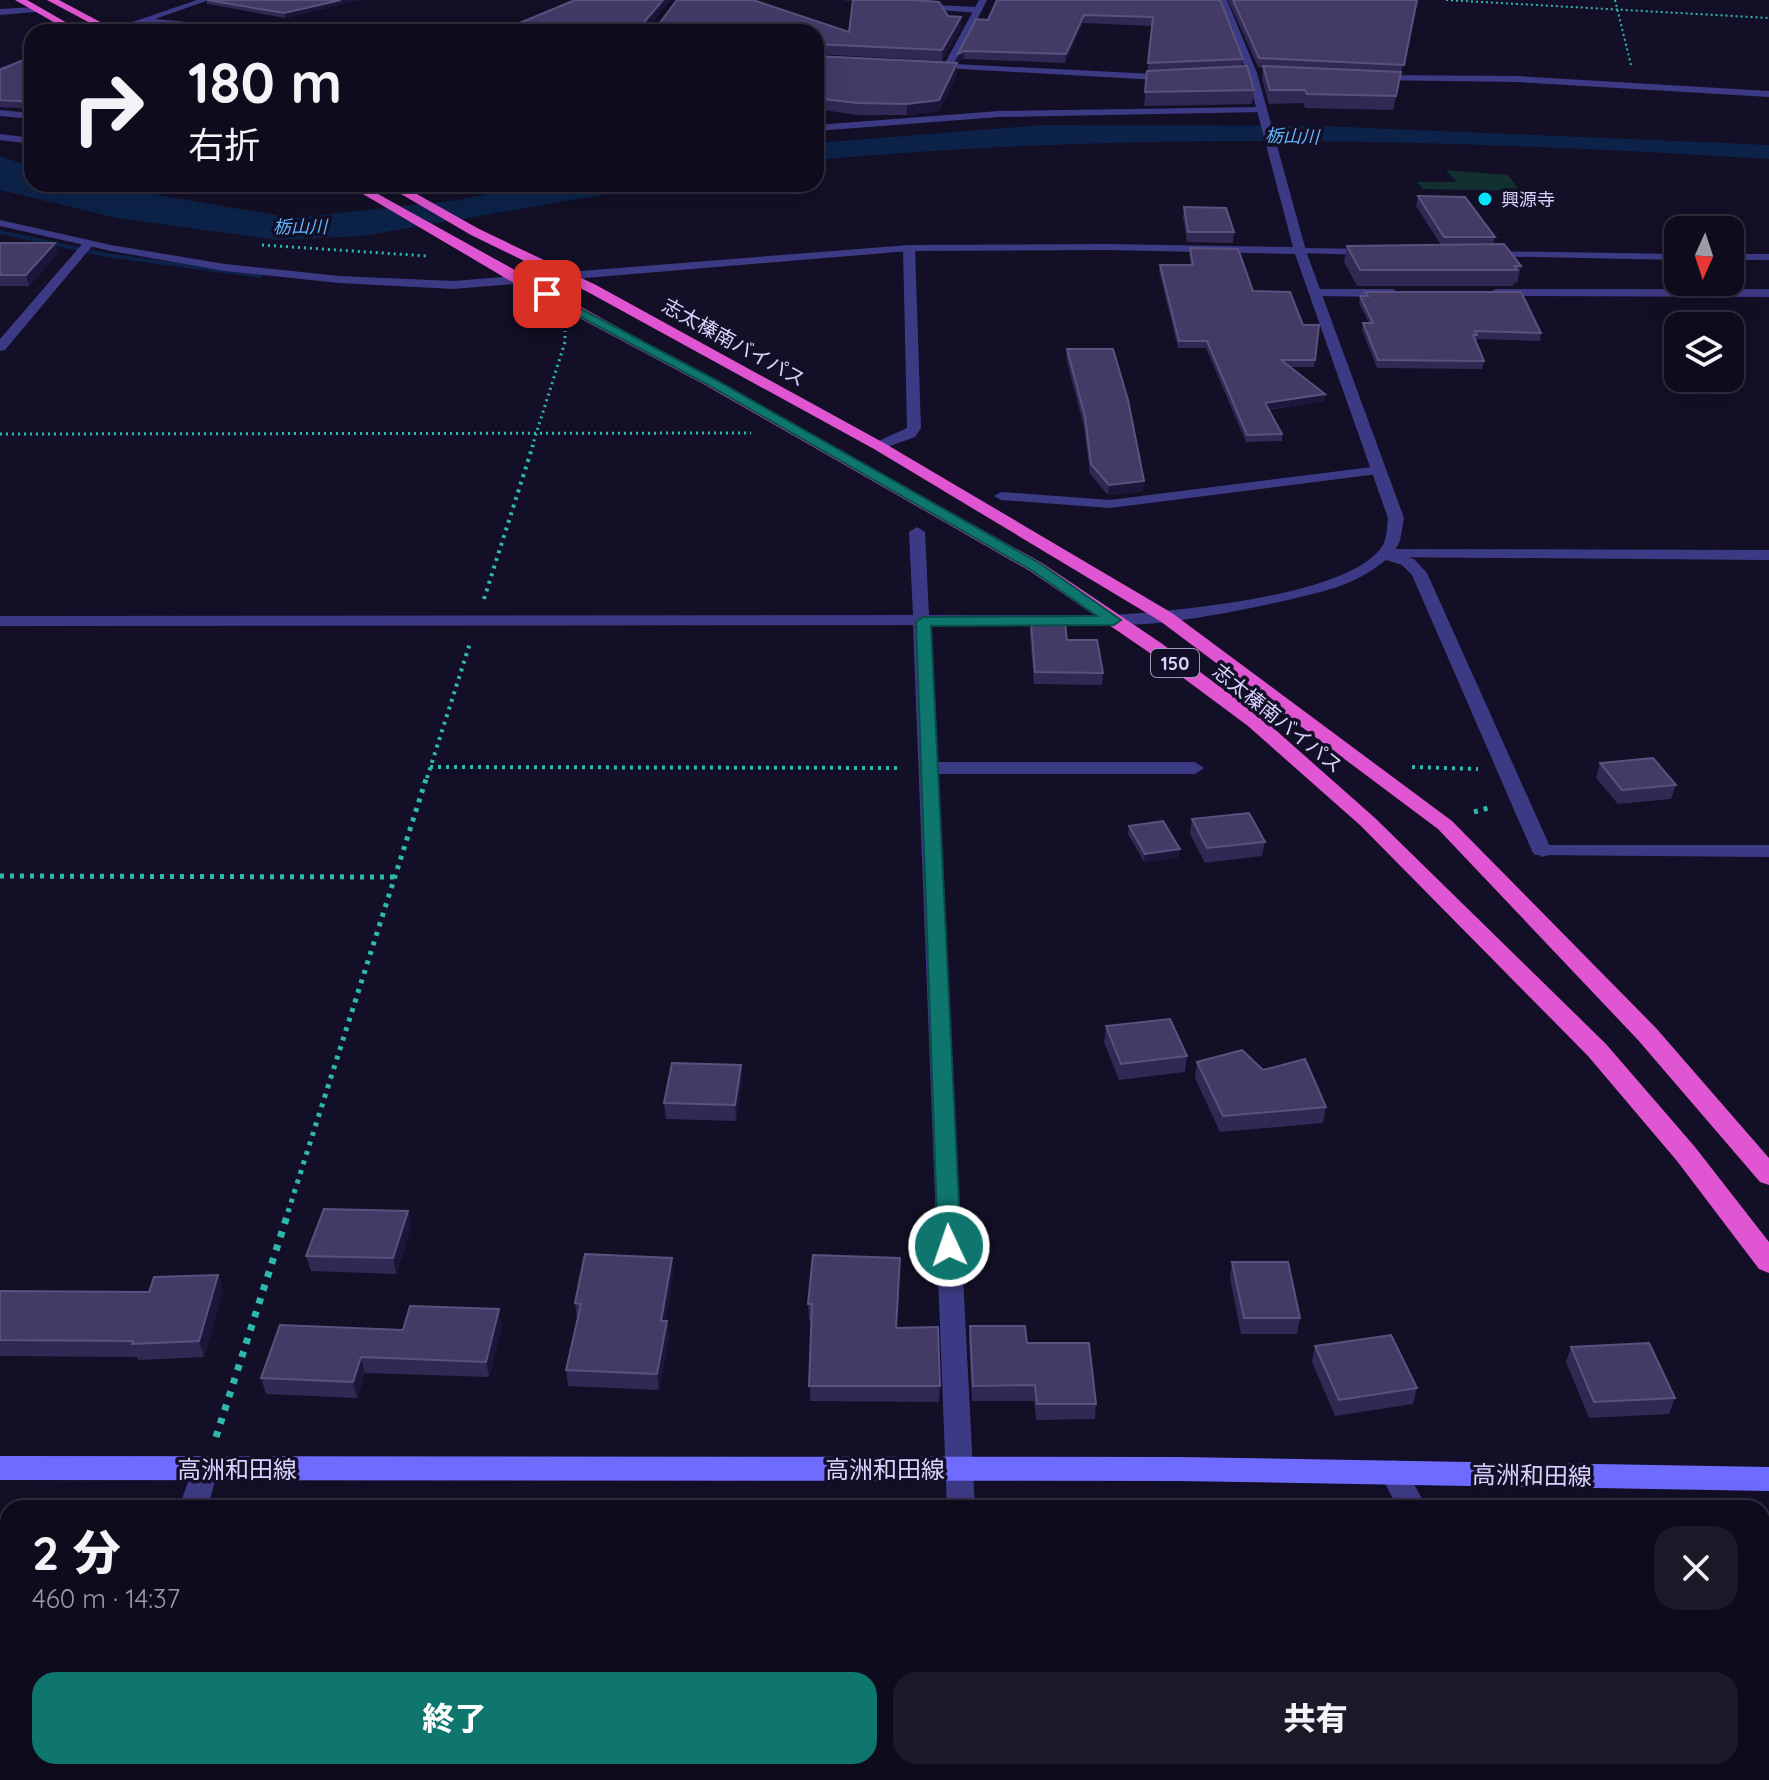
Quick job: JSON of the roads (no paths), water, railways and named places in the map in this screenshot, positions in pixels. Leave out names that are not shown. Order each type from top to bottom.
[{"type":"highway","points":[[20,0],[63,24]]},
{"type":"highway","points":[[52,0],[97,24]]},
{"type":"highway","name":"志太榛南バイパス","points":[[365,192],[1036,567],[1255,722],[1368,822],[1460,910],[1597,1050],[1686,1154],[1769,1262]]},
{"type":"highway","name":"志太榛南バイパス","points":[[404,192],[475,232],[568,276],[879,446],[1166,617],[1370,766],[1445,825],[1647,1034],[1769,1175]]},
{"type":"main road","name":"高洲和田線","points":[[0,1468],[959,1469],[1769,1479]]},
{"type":"street","points":[[134,24],[205,0]]},
{"type":"street","points":[[846,0],[885,4]]},
{"type":"street","points":[[0,621],[477,618],[923,622],[1114,620],[1166,617],[1309,591],[1346,579],[1384,554],[1393,539],[1396,518],[1318,293],[1300,251],[1252,73],[1223,0]]},
{"type":"street","points":[[900,5],[981,5],[948,66]]},
{"type":"street","points":[[0,12],[35,9]]},
{"type":"street","points":[[145,21],[186,24]]},
{"type":"street","points":[[0,71],[24,62]]},
{"type":"street","points":[[918,65],[1161,79],[1191,77]]},
{"type":"street","points":[[1237,74],[1267,74]]},
{"type":"street","points":[[1355,78],[1517,79],[1769,94]]},
{"type":"street","points":[[824,127],[999,114],[1261,112]]},
{"type":"street","points":[[0,113],[24,115]]},
{"type":"street","points":[[0,137],[24,140]]},
{"type":"street","points":[[0,223],[84,249],[388,284],[453,285],[909,248],[1061,246],[1379,252]]},
{"type":"street","points":[[879,446],[910,434],[914,428],[909,248]]},
{"type":"street","points":[[0,347],[84,249]]},
{"type":"street","points":[[1473,254],[1664,257]]},
{"type":"street","points":[[1744,257],[1769,257]]},
{"type":"street","points":[[1318,293],[1411,293]]},
{"type":"street","points":[[1489,293],[1769,293]]},
{"type":"street","points":[[1001,496],[1110,504],[1380,470]]},
{"type":"street","points":[[917,532],[961,1500]]},
{"type":"street","points":[[1384,554],[1769,555]]},
{"type":"street","points":[[1384,554],[1408,562],[1419,573],[1542,851],[1769,851]]},
{"type":"street","points":[[928,768],[1195,768]]},
{"type":"street","points":[[195,1500],[205,1469]]},
{"type":"street","points":[[1393,1472],[1409,1500]]},
{"type":"water","name":"栃山川","points":[[1044,125],[1322,126],[1769,145],[1769,159],[1531,147],[1292,141],[1054,145],[824,159],[824,142]]},
{"type":"water","name":"栃山川","points":[[0,156],[24,164],[24,192],[140,192],[293,218],[458,200],[499,192],[619,192],[362,236],[277,240],[117,218],[0,190]]},
{"type":"waterway","points":[[0,232],[106,255],[260,276]]},
{"type":"place","name":"興源寺","points":[[1485,199]]}]
